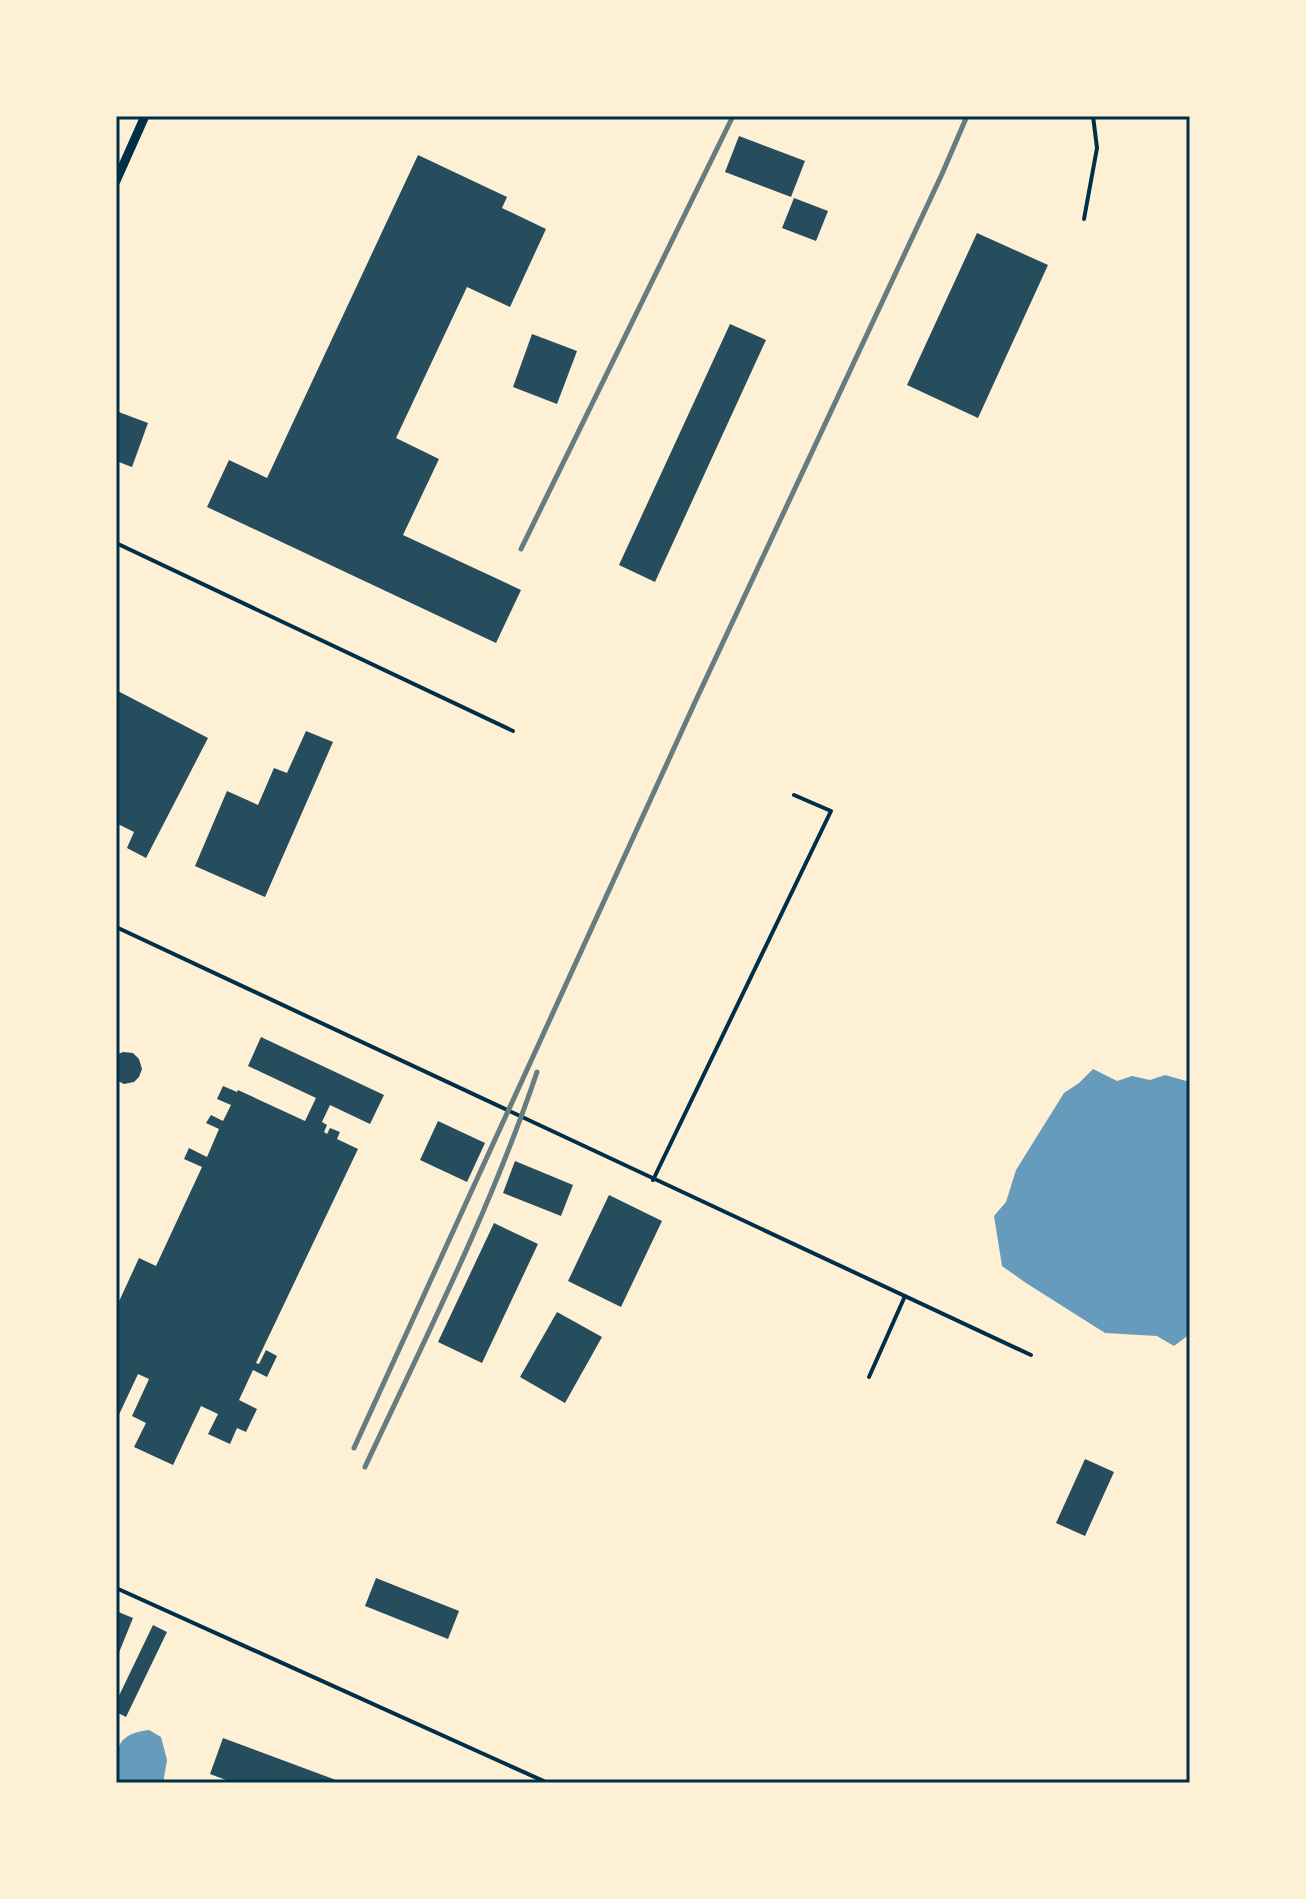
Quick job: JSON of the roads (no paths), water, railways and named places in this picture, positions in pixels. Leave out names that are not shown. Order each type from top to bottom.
[{"type":"street","points":[[116,181],[145,116]]},
{"type":"lane","points":[[1084,219],[1097,148],[1093,116]]},
{"type":"lane","points":[[116,543],[513,731]]},
{"type":"lane","points":[[653,1180],[831,811],[794,795]]},
{"type":"lane","points":[[116,927],[1031,1355]]},
{"type":"lane","points":[[869,1377],[905,1296]]},
{"type":"lane","points":[[116,1588],[548,1783]]},
{"type":"water","points":[[1093,1069],[1117,1081],[1132,1076],[1150,1080],[1165,1075],[1190,1082],[1190,1334],[1174,1346],[1157,1336],[1105,1333],[1002,1266],[994,1216],[1006,1202],[1016,1170],[1064,1093]]},
{"type":"water","points":[[149,1730],[161,1737],[167,1760],[163,1783],[116,1783],[119,1746],[129,1736]]},
{"type":"railway","points":[[521,549],[733,116]]},
{"type":"railway","points":[[354,1448],[967,116]]},
{"type":"railway","points":[[365,1467],[478,1222],[537,1072]]}]
